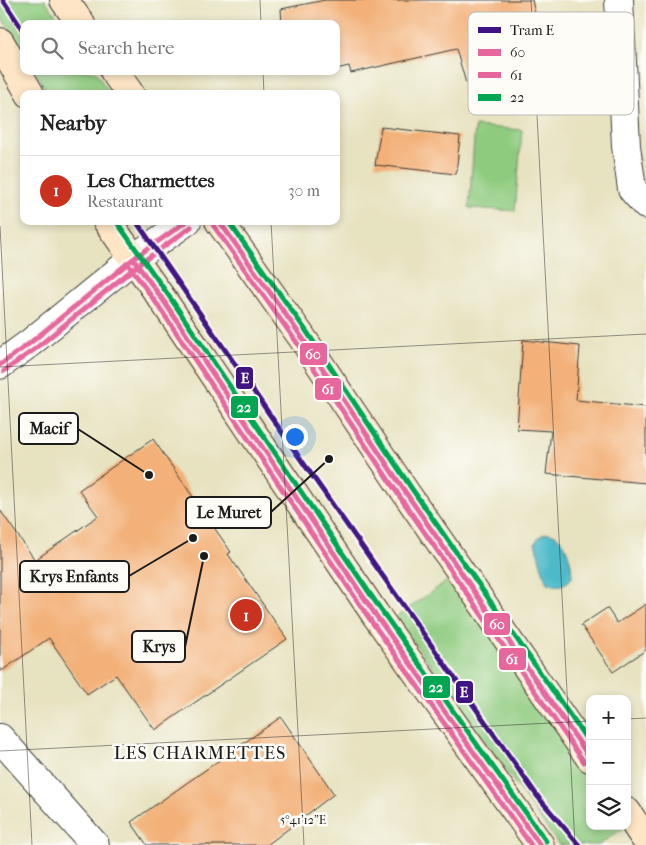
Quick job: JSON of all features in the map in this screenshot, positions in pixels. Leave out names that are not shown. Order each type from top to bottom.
[{"type":"main road","points":[[64,0],[77,20]]},
{"type":"main road","points":[[0,42],[28,90]]},
{"type":"main road","points":[[117,75],[127,90]]},
{"type":"main road","points":[[110,225],[163,300],[375,614],[540,845]]},
{"type":"main road","points":[[222,225],[301,336],[406,493],[586,752]]},
{"type":"main road","points":[[631,818],[646,840]]},
{"type":"street","points":[[625,115],[626,146],[632,189],[646,205]]},
{"type":"street","points":[[0,365],[133,259],[181,225]]},
{"type":"street","points":[[0,738],[94,845]]},
{"type":"green space","points":[[0,0],[45,0],[59,20],[20,20],[20,46],[0,15]]},
{"type":"green space","points":[[37,75],[98,75],[107,90],[46,90]]},
{"type":"green space","points":[[475,126],[522,130],[515,211],[469,208]]},
{"type":"green space","points":[[450,579],[586,772],[586,830],[621,830],[599,845],[559,845],[396,617]]},
{"type":"water","points":[[548,533],[559,538],[564,543],[571,564],[572,578],[560,585],[546,582],[535,543],[540,536]]},
{"type":"building","points":[[325,0],[532,0],[535,12],[468,12],[468,83],[466,83],[456,49],[351,73],[349,66],[340,68],[340,20],[282,20],[281,9]]},
{"type":"building","points":[[381,127],[460,136],[456,174],[375,165]]},
{"type":"building","points":[[523,340],[580,346],[576,400],[646,407],[646,483],[546,474],[551,431],[517,429]]},
{"type":"building","points":[[153,439],[231,552],[228,554],[287,639],[155,730],[116,675],[87,694],[49,638],[0,672],[0,510],[35,560],[98,516],[79,490]]},
{"type":"building","points":[[646,604],[646,650],[613,672],[581,625],[607,608],[617,623]]},
{"type":"building","points":[[281,717],[334,794],[267,845],[147,845],[131,822]]},
{"type":"tram line","name":"E","points":[[3,0],[20,26]]},
{"type":"tram line","name":"E","points":[[139,225],[538,797],[579,845]]},
{"type":"transit line","name":"22","points":[[119,225],[169,296],[381,610],[546,841]]},
{"type":"transit line","name":"60","points":[[0,365],[133,259],[181,225]]},
{"type":"transit line","name":"61","points":[[213,225],[295,340],[400,497],[584,762]]},
{"type":"transit line","name":"60","points":[[222,225],[301,336],[406,493],[586,752]]},
{"type":"transit line","name":"22","points":[[231,225],[307,332],[412,489],[587,740]]},
{"type":"transit line","name":"61","points":[[4,371],[35,349],[138,265],[191,227]]},
{"type":"transit line","name":"60","points":[[133,259],[163,300],[375,614],[540,845]]},
{"type":"transit line","name":"61","points":[[127,263],[157,304],[369,618],[531,845]]},
{"type":"place","name":"Le Muret","points":[[329,459]]},
{"type":"place","name":"Macif","points":[[149,475]]},
{"type":"place","name":"Krys Enfants","points":[[193,538]]},
{"type":"place","name":"Krys","points":[[204,556]]},
{"type":"place","name":"Les Charmettes","points":[[246,615]]},
{"type":"district","name":"LES CHARMETTES","points":[[200,753]]}]
